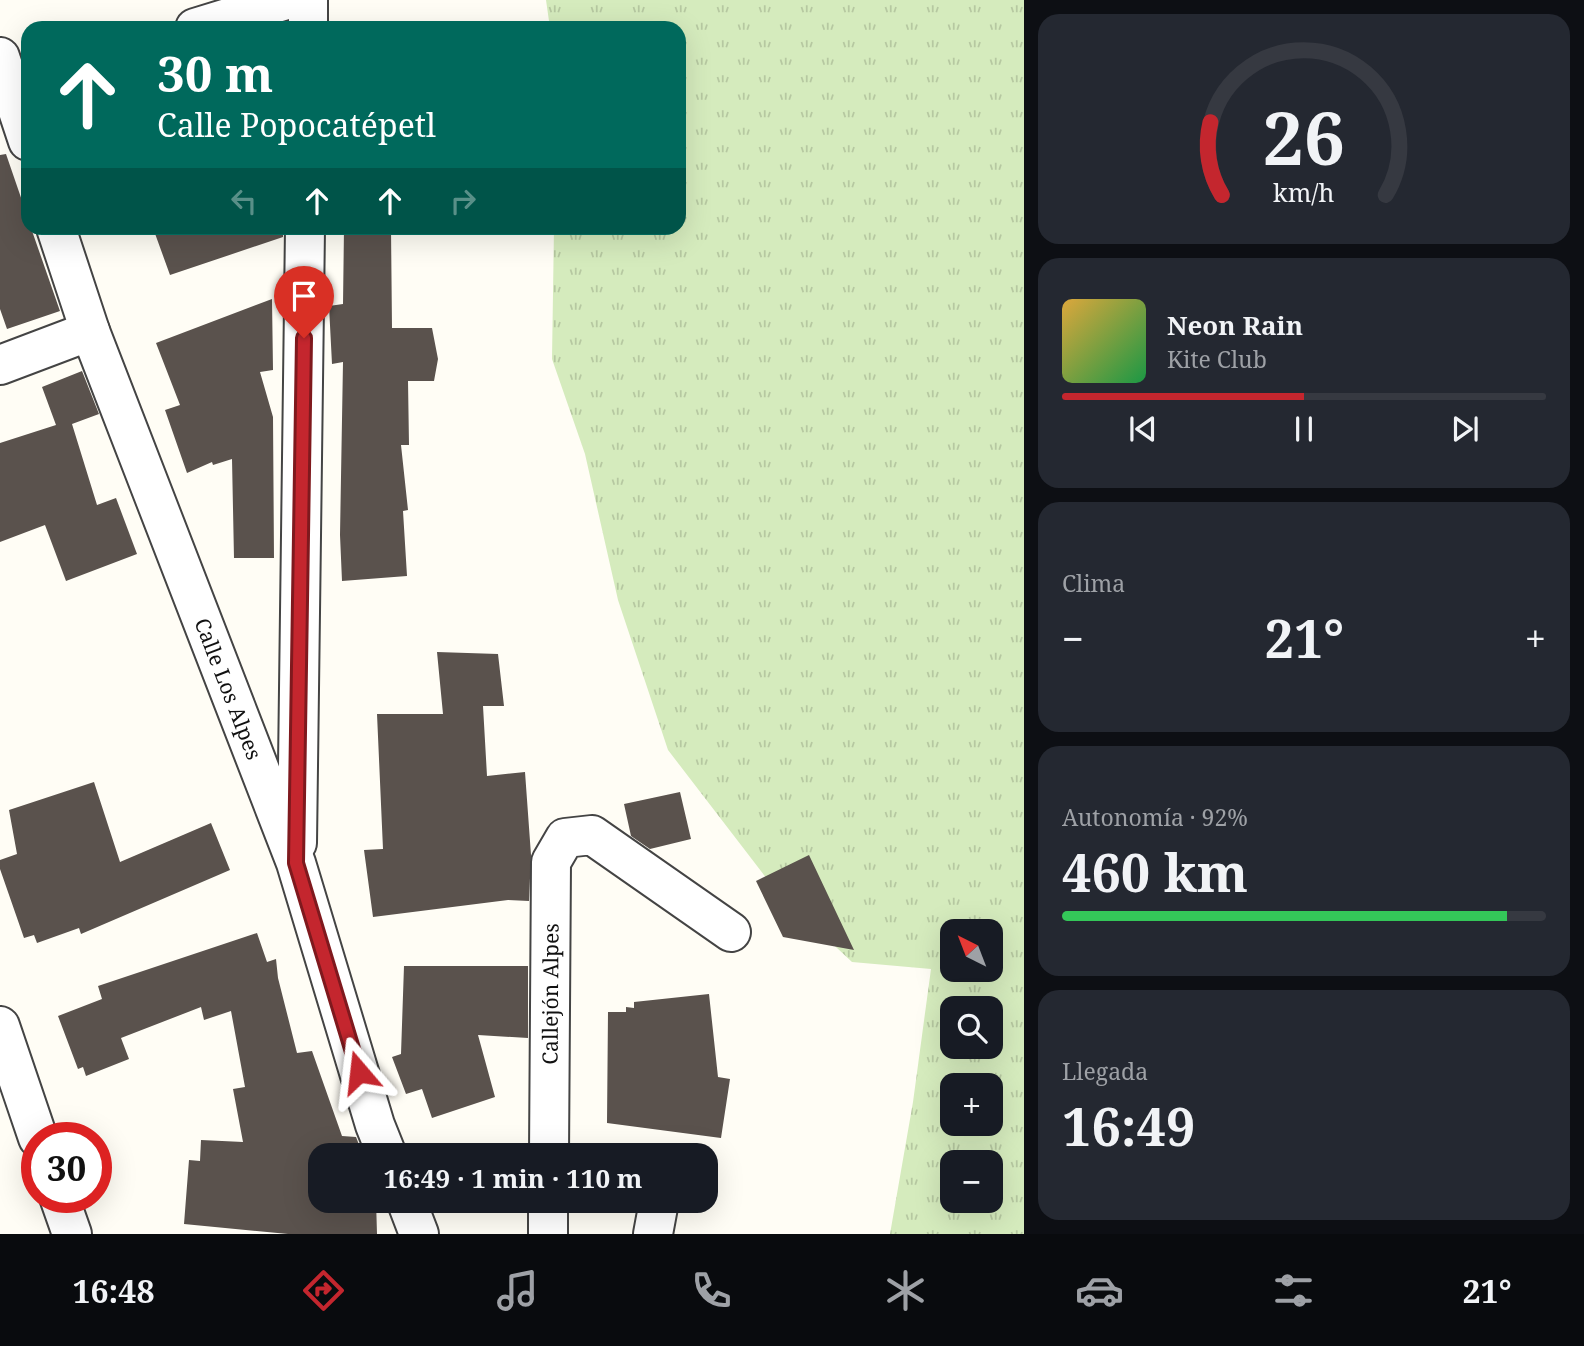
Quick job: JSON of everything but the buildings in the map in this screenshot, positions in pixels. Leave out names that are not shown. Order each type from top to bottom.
[{"type":"street","points":[[218,21],[286,0]]},
{"type":"street","points":[[308,0],[308,21]]},
{"type":"street","points":[[12,74],[21,112]]},
{"type":"street","name":"Calle Los Alpes","points":[[58,235],[90,331],[296,863],[383,1143]]},
{"type":"street","points":[[296,863],[305,235]]},
{"type":"street","points":[[0,365],[90,331]]},
{"type":"street","name":"Callejón Alpes","points":[[549,1143],[551,862],[565,838],[592,835],[731,932]]},
{"type":"street","points":[[0,1026],[33,1122]]},
{"type":"street","points":[[65,1213],[72,1234]]},
{"type":"street","points":[[411,1213],[419,1234]]},
{"type":"street","points":[[548,1213],[548,1234]]},
{"type":"green space","points":[[546,0],[1024,0],[1024,1234],[890,1234],[913,1102],[931,969],[852,962],[777,892],[668,750],[618,600],[585,454],[552,359],[554,235],[686,235],[686,21],[549,21]]},
{"type":"route","points":[[304,338],[296,863],[359,1072]]}]
